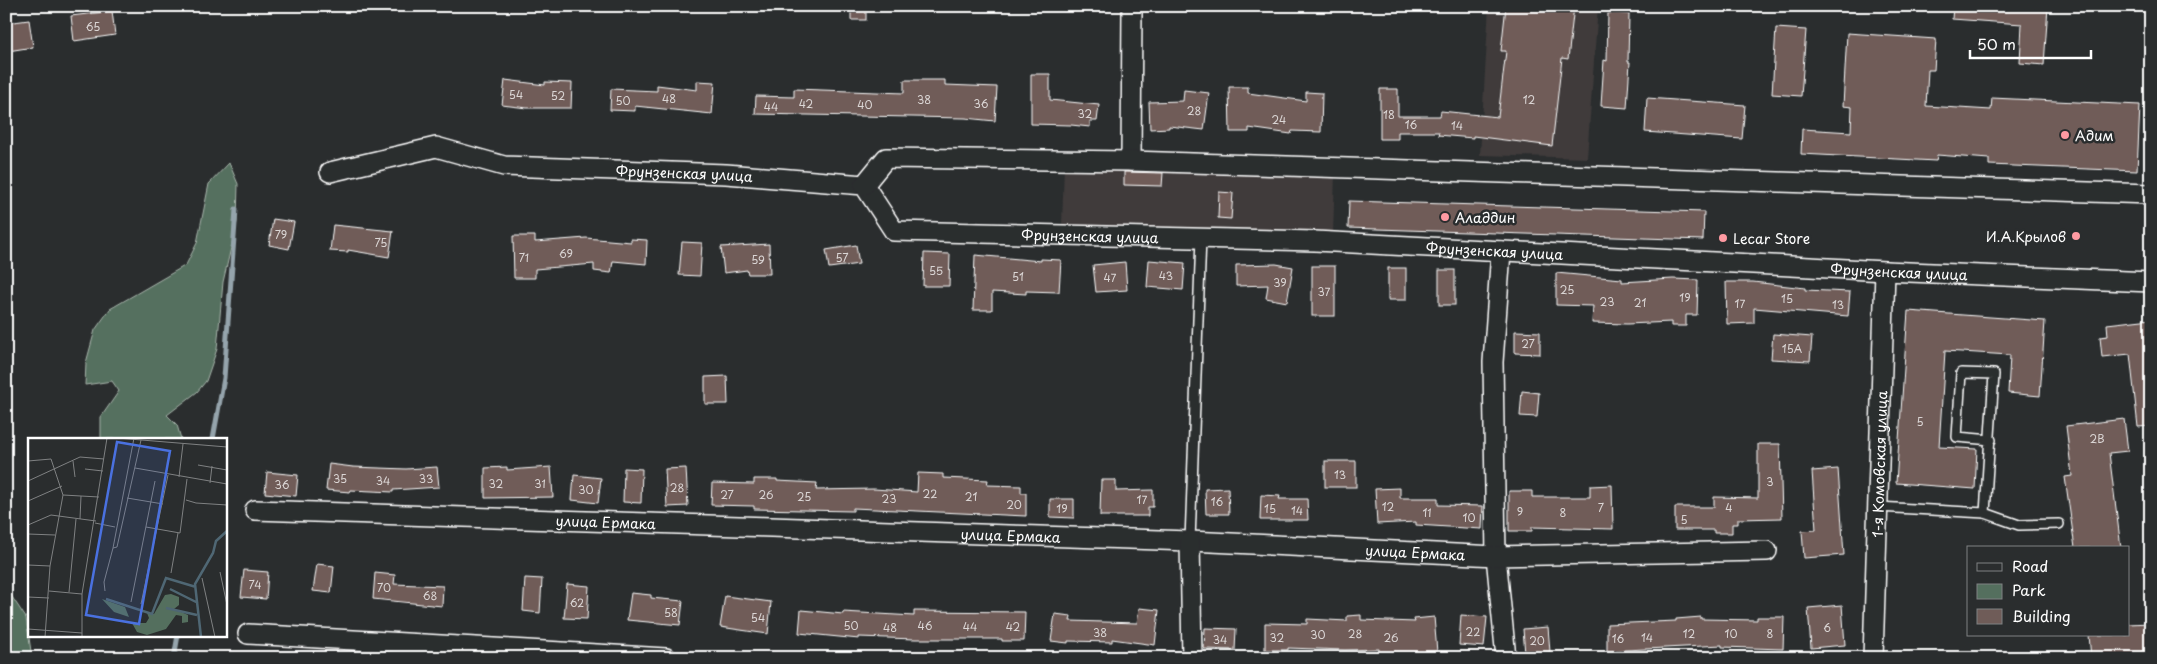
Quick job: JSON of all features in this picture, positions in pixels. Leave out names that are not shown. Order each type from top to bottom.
[{"type":"street","points":[[1131,161],[1132,6]]},
{"type":"street","name":"Фрунзенская улица","points":[[330,172],[436,147],[504,166],[726,174],[864,185],[894,231],[1315,241],[1885,271],[2151,282]]},
{"type":"street","points":[[864,185],[886,158],[1131,161],[2151,194]]},
{"type":"street","points":[[1501,251],[1493,362],[1496,556],[1506,658]]},
{"type":"street","name":"1-я Комовская улица","points":[[1873,658],[1885,271]]},
{"type":"street","name":"улица Ермака","points":[[255,510],[1190,541],[1496,556],[1767,552]]},
{"type":"street","points":[[1190,541],[1192,658]]},
{"type":"street","points":[[248,634],[666,658]]},
{"type":"lane","points":[[1190,541],[1201,238]]},
{"type":"lane","points":[[1986,513],[1991,440],[1994,374],[1961,373],[1957,437],[1991,440]]},
{"type":"lane","points":[[1878,507],[1986,513],[2019,525],[2059,524]]},
{"type":"shaded area","points":[[1489,6],[1598,6],[1587,158],[1480,155]]},
{"type":"shaded area","points":[[1064,165],[1335,174],[1333,234],[1062,225]]},
{"type":"green space","points":[[229,163],[238,184],[237,222],[223,282],[217,349],[206,381],[197,392],[167,415],[177,425],[181,438],[101,438],[101,417],[119,391],[112,381],[85,385],[86,363],[95,330],[110,309],[186,265],[197,243],[209,184]]},
{"type":"green space","points":[[6,588],[26,618],[32,658],[6,658]]},
{"type":"building","points":[[851,6],[866,6],[866,20],[851,20]]},
{"type":"building","points":[[1506,6],[1574,6],[1568,59],[1562,58],[1552,146],[1473,136],[1473,138],[1438,135],[1439,132],[1398,132],[1398,139],[1380,139],[1380,89],[1398,89],[1398,116],[1440,116],[1441,111],[1498,117],[1506,51],[1501,51]]},
{"type":"building","points":[[1953,6],[2048,6],[2044,65],[2020,63],[2022,24],[1952,19]]},
{"type":"building","points":[[112,11],[115,35],[74,41],[71,16]]},
{"type":"building","points":[[1608,13],[1629,14],[1628,62],[1630,62],[1627,108],[1601,106],[1604,60],[1607,61]]},
{"type":"building","points":[[29,20],[33,47],[8,51],[6,23]]},
{"type":"building","points":[[1776,28],[1806,30],[1801,96],[1772,94]]},
{"type":"building","points":[[1847,33],[1936,39],[1934,70],[1928,70],[1926,106],[1991,110],[1992,98],[2140,105],[2137,171],[1989,165],[1989,159],[1937,155],[1936,161],[1801,154],[1802,129],[1851,132],[1852,107],[1843,106]]},
{"type":"building","points":[[1031,74],[1050,74],[1050,100],[1099,105],[1097,121],[1090,121],[1090,127],[1031,124]]},
{"type":"building","points":[[505,80],[545,85],[545,82],[572,83],[571,108],[527,108],[502,105]]},
{"type":"building","points":[[904,80],[945,80],[945,85],[997,87],[995,121],[965,118],[755,114],[756,96],[794,97],[794,89],[904,93]]},
{"type":"building","points":[[697,81],[715,82],[712,114],[635,106],[635,111],[610,110],[611,89],[657,91],[657,85],[697,90]]},
{"type":"building","points":[[1229,87],[1248,87],[1248,93],[1306,101],[1306,92],[1322,93],[1321,132],[1292,131],[1291,134],[1249,128],[1249,132],[1230,132]]},
{"type":"building","points":[[1184,90],[1209,93],[1204,130],[1169,126],[1169,128],[1150,129],[1149,102],[1183,101]]},
{"type":"building","points":[[1647,98],[1745,105],[1742,139],[1645,132]]},
{"type":"building","points":[[1124,172],[1163,173],[1162,186],[1124,185]]},
{"type":"building","points":[[1219,192],[1233,193],[1231,219],[1218,218]]},
{"type":"building","points":[[1349,201],[1704,212],[1703,240],[1348,228]]},
{"type":"building","points":[[273,219],[294,222],[289,249],[269,245]]},
{"type":"building","points":[[333,225],[393,231],[389,257],[348,250],[348,252],[330,251]]},
{"type":"building","points":[[513,236],[535,236],[535,242],[586,238],[631,242],[631,239],[647,240],[646,264],[613,261],[611,273],[594,271],[594,264],[535,269],[535,278],[514,278]]},
{"type":"building","points":[[682,242],[702,243],[700,276],[679,275]]},
{"type":"building","points":[[769,244],[770,274],[748,274],[747,270],[724,273],[721,247]]},
{"type":"building","points":[[856,245],[859,264],[829,268],[826,250]]},
{"type":"building","points":[[924,253],[950,254],[949,286],[923,286]]},
{"type":"building","points":[[975,255],[1041,261],[1041,259],[1061,260],[1059,292],[1026,291],[1026,294],[992,292],[992,310],[973,310]]},
{"type":"building","points":[[1149,260],[1185,263],[1183,290],[1147,287]]},
{"type":"building","points":[[1125,262],[1127,290],[1096,292],[1093,265]]},
{"type":"building","points":[[1276,264],[1293,267],[1287,302],[1266,298],[1268,285],[1236,286],[1236,265]]},
{"type":"building","points":[[1312,266],[1335,266],[1335,316],[1312,316]]},
{"type":"building","points":[[1388,268],[1406,268],[1406,300],[1388,300]]},
{"type":"building","points":[[1439,270],[1455,270],[1455,305],[1439,305]]},
{"type":"building","points":[[1556,273],[1622,279],[1622,282],[1673,279],[1698,280],[1697,315],[1686,315],[1686,326],[1671,326],[1671,322],[1592,323],[1593,306],[1556,305]]},
{"type":"building","points":[[1726,282],[1753,282],[1805,288],[1805,290],[1850,292],[1848,316],[1754,308],[1754,323],[1727,324]]},
{"type":"building","points":[[1908,311],[2045,321],[2040,396],[2008,393],[2010,355],[1945,351],[1939,447],[1977,449],[1975,489],[1896,483]]},
{"type":"building","points":[[2151,319],[2151,426],[2138,427],[2130,354],[2102,357],[2100,337],[2108,336],[2107,324]]},
{"type":"building","points":[[1515,331],[1540,332],[1540,354],[1515,353]]},
{"type":"building","points":[[1773,334],[1812,337],[1810,361],[1771,359]]},
{"type":"building","points":[[727,376],[728,404],[705,404],[705,377]]},
{"type":"building","points":[[1522,391],[1539,393],[1537,417],[1520,416]]},
{"type":"building","points":[[2124,419],[2128,451],[2109,453],[2121,546],[2075,546],[2065,477],[2072,476],[2066,426]]},
{"type":"building","points":[[1758,444],[1780,444],[1782,518],[1738,519],[1738,524],[1732,524],[1732,533],[1714,533],[1714,530],[1675,530],[1675,507],[1714,507],[1714,497],[1758,498]]},
{"type":"building","points":[[1325,461],[1356,461],[1356,487],[1325,487]]},
{"type":"building","points":[[329,464],[406,469],[437,467],[439,487],[393,490],[393,492],[326,490]]},
{"type":"building","points":[[507,467],[507,470],[551,467],[553,497],[485,498],[485,468]]},
{"type":"building","points":[[624,468],[642,469],[641,503],[623,502]]},
{"type":"building","points":[[686,468],[688,506],[667,507],[665,469]]},
{"type":"building","points":[[1838,469],[1844,555],[1804,558],[1802,531],[1816,530],[1812,471]]},
{"type":"building","points":[[267,472],[298,475],[296,496],[265,493]]},
{"type":"building","points":[[918,473],[943,474],[943,478],[988,480],[987,485],[1021,486],[1021,493],[1026,493],[1026,516],[853,508],[853,511],[754,509],[754,506],[711,505],[712,483],[754,484],[754,479],[777,479],[777,481],[817,483],[816,490],[874,489],[917,492]]},
{"type":"building","points":[[574,475],[601,478],[598,503],[572,500]]},
{"type":"building","points":[[1101,480],[1116,480],[1116,491],[1153,490],[1153,507],[1148,507],[1148,516],[1100,516]]},
{"type":"building","points":[[1612,485],[1613,529],[1532,527],[1532,531],[1509,531],[1509,491],[1532,491],[1532,497],[1590,497],[1590,486]]},
{"type":"building","points":[[1228,488],[1229,514],[1206,514],[1205,489]]},
{"type":"building","points":[[1400,488],[1400,498],[1438,498],[1438,505],[1483,506],[1482,529],[1416,525],[1416,522],[1377,524],[1375,489]]},
{"type":"building","points":[[1261,495],[1280,496],[1279,499],[1307,499],[1308,520],[1260,520]]},
{"type":"building","points":[[1050,499],[1074,499],[1074,518],[1050,517]]},
{"type":"building","points":[[317,564],[334,566],[331,593],[313,591]]},
{"type":"building","points":[[244,570],[268,572],[266,599],[241,597]]},
{"type":"building","points":[[375,573],[395,575],[394,584],[443,586],[442,606],[373,599]]},
{"type":"building","points":[[525,578],[542,579],[540,613],[523,611]]},
{"type":"building","points":[[567,584],[589,586],[587,619],[564,618]]},
{"type":"building","points":[[631,593],[651,595],[651,598],[683,601],[680,625],[627,620]]},
{"type":"building","points":[[725,596],[771,602],[768,634],[720,627]]},
{"type":"building","points":[[1842,605],[1845,645],[1811,648],[1808,608]]},
{"type":"building","points":[[1139,608],[1159,610],[1155,645],[1112,639],[1112,642],[1068,641],[1068,643],[1051,641],[1055,614],[1071,616],[1070,621],[1137,623]]},
{"type":"building","points":[[801,610],[843,614],[843,612],[914,616],[914,611],[1025,612],[1024,641],[859,637],[859,639],[799,633]]},
{"type":"building","points":[[1361,615],[1361,620],[1415,622],[1414,619],[1434,617],[1437,652],[1417,654],[1379,652],[1379,649],[1288,648],[1288,650],[1265,650],[1265,623],[1307,624],[1307,619],[1347,621],[1347,616]]},
{"type":"building","points":[[1461,615],[1487,617],[1484,647],[1459,645]]},
{"type":"building","points":[[1701,617],[1701,619],[1757,620],[1757,617],[1784,617],[1783,649],[1722,647],[1722,645],[1607,651],[1607,624],[1676,621],[1676,619]]},
{"type":"building","points":[[2151,623],[2151,658],[2091,658],[2089,636],[2130,636],[2130,624]]},
{"type":"building","points":[[1548,627],[1550,652],[1525,654],[1523,629]]},
{"type":"building","points":[[1205,628],[1236,629],[1235,650],[1204,649]]},
{"type":"waterway","points":[[213,438],[224,378],[236,209]]},
{"type":"waterway","points":[[174,658],[178,636]]},
{"type":"place","name":"Адим","points":[[2065,135]]},
{"type":"place","name":"Аладдин","points":[[1445,217]]},
{"type":"place","name":"И.А.Крылов","points":[[2076,236]]},
{"type":"place","name":"Lecar Store","points":[[1723,238]]}]
